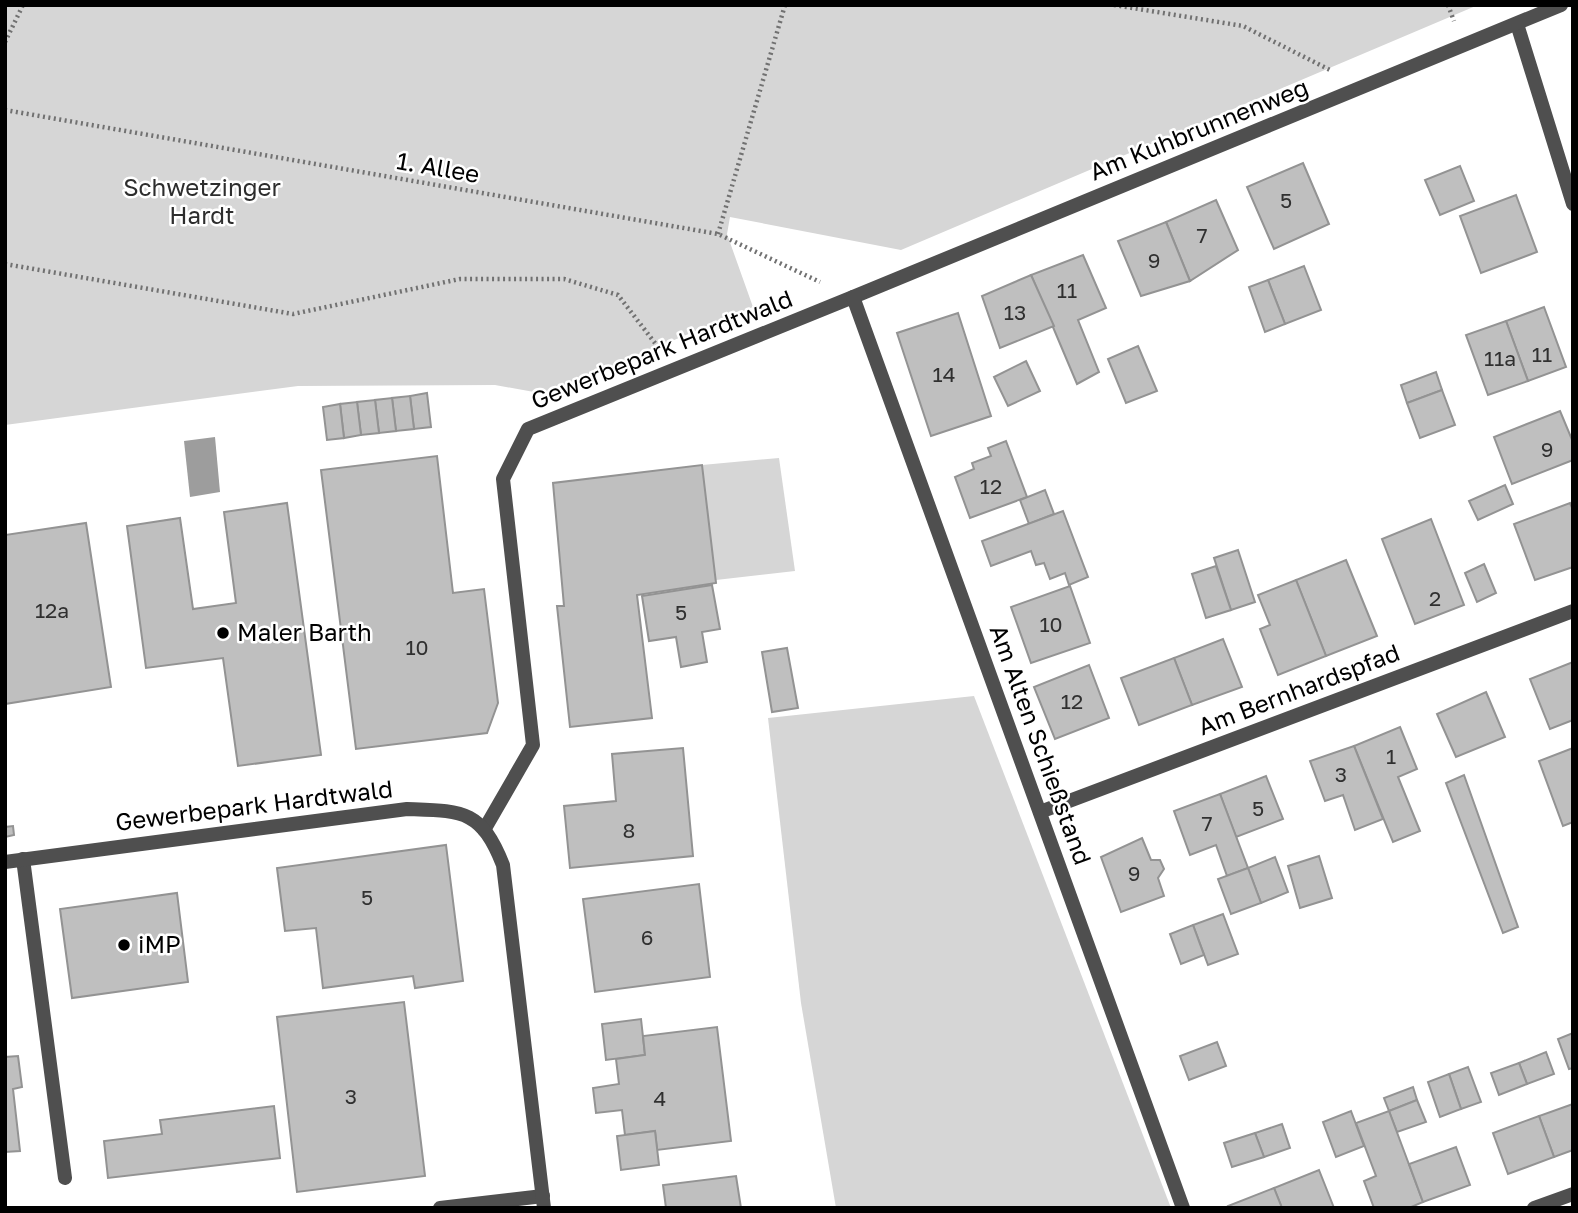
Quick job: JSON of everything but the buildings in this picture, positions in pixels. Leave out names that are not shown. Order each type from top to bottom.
[{"type":"street","name":"Am Kuhbrunnenweg","points":[[853,297],[1561,5]]},
{"type":"street","points":[[1517,24],[1573,204]]},
{"type":"street","name":"Gewerbepark Hardtwald","points":[[5,862],[407,809],[466,814],[485,830],[533,745],[503,479],[528,429],[853,297]]},
{"type":"street","name":"Am Alten Schießstand","points":[[853,297],[1183,1208]]},
{"type":"street","name":"Am Bernhardspfad","points":[[1040,812],[1573,611]]},
{"type":"street","points":[[440,1208],[543,1202],[503,865],[485,830]]},
{"type":"street","points":[[23,859],[65,1178]]},
{"type":"street","points":[[1534,1208],[1573,1194]]},
{"type":"path","points":[[5,42],[23,5]]},
{"type":"path","points":[[718,234],[785,5]]},
{"type":"path","points":[[1114,5],[1244,26],[1364,87]]},
{"type":"path","name":"1. Allee","points":[[5,110],[718,234],[853,297]]},
{"type":"path","points":[[5,264],[293,314],[460,279],[564,279],[618,295],[675,369]]},
{"type":"green space","name":"Schwetzinger Hardt","points":[[5,5],[1478,5],[901,250],[730,217],[727,234],[753,307],[545,394],[495,385],[298,386],[5,425]]},
{"type":"green space","points":[[779,458],[795,571],[716,580],[702,465]]},
{"type":"green space","points":[[974,696],[1171,1208],[836,1208],[801,1003],[768,718]]},
{"type":"shaded area","points":[[215,437],[220,492],[190,497],[184,441]]},
{"type":"place","name":"Maler Barth","points":[[223,633]]},
{"type":"place","name":"iMP","points":[[124,945]]}]
